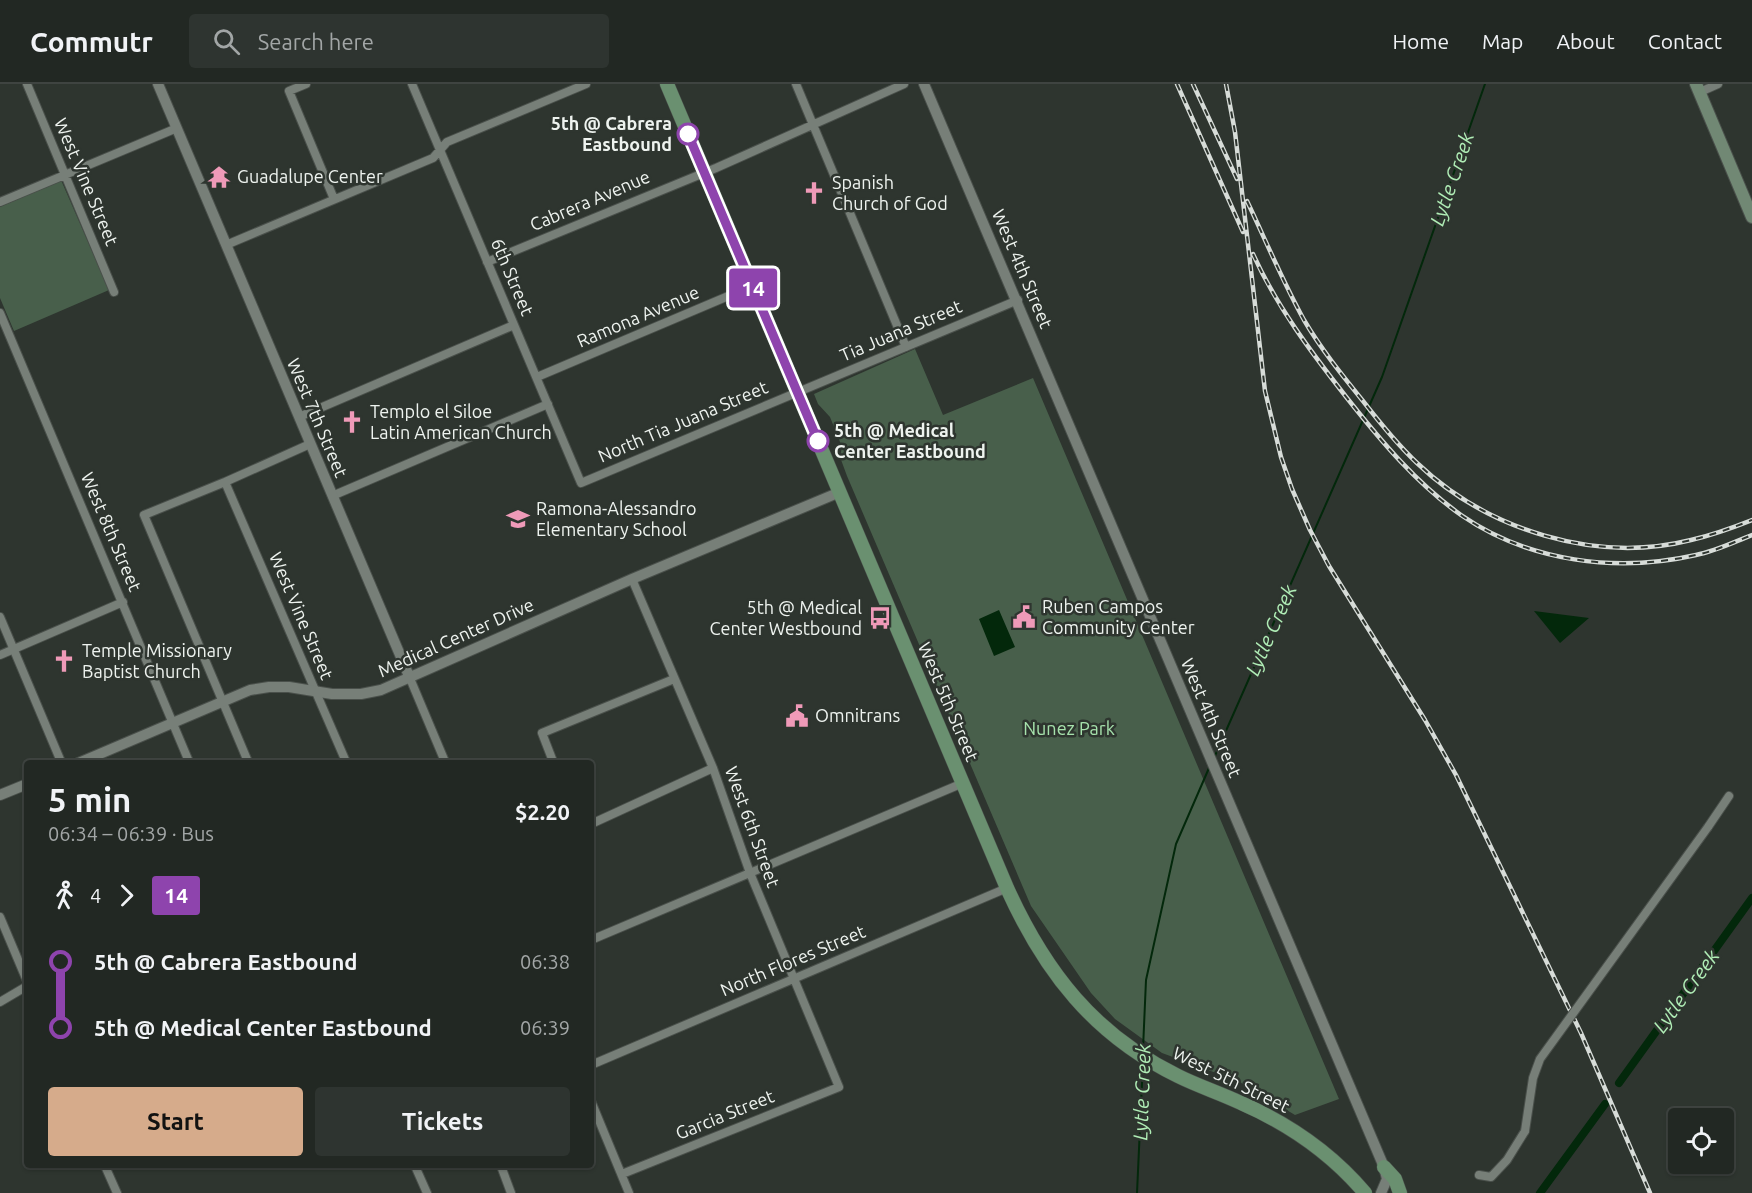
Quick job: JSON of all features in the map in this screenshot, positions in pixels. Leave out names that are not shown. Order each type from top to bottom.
[{"type":"main road","name":"West 5th Street","points":[[667,84],[1024,926],[1055,975],[1071,995],[1117,1038],[1147,1059],[1179,1076],[1243,1104],[1305,1137],[1337,1163],[1365,1193]]},
{"type":"main road","points":[[1698,88],[1752,217]]},
{"type":"main road","points":[[1384,1167],[1395,1179],[1400,1193]]},
{"type":"street","name":"West Vine Street","points":[[27,84],[114,292]]},
{"type":"street","name":"West 7th Street","points":[[158,84],[444,760]]},
{"type":"street","points":[[306,84],[289,91],[334,199]]},
{"type":"street","name":"6th Street","points":[[412,84],[581,483]]},
{"type":"street","points":[[226,245],[433,158],[447,142],[586,84]]},
{"type":"street","points":[[796,84],[906,347]]},
{"type":"street","name":"Cabrera Avenue","points":[[487,262],[716,168],[904,84]]},
{"type":"street","name":"West 4th Street","points":[[924,84],[1018,300],[1219,781],[1384,1167]]},
{"type":"street","points":[[1698,88],[1718,84]]},
{"type":"street","points":[[0,202],[177,128]]},
{"type":"street","name":"Ramona Avenue","points":[[537,378],[752,286]]},
{"type":"street","name":"Tia Juana Street","points":[[797,393],[1018,300]]},
{"type":"street","name":"West 8th Street","points":[[0,313],[4,333],[123,602],[188,760]]},
{"type":"street","points":[[299,417],[514,325]]},
{"type":"street","name":"North Tia Juana Street","points":[[581,483],[797,393]]},
{"type":"street","points":[[332,496],[548,404]]},
{"type":"street","points":[[247,760],[144,514],[225,482],[310,444]]},
{"type":"street","name":"West Vine Street","points":[[225,482],[345,760]]},
{"type":"street","name":"Medical Center Drive","points":[[85,760],[249,690],[289,687],[332,694],[361,694],[381,690],[632,579],[840,492]]},
{"type":"street","name":"West 6th Street","points":[[632,579],[713,768],[750,873],[839,1087]]},
{"type":"street","points":[[0,655],[123,602]]},
{"type":"street","points":[[0,617],[60,760]]},
{"type":"street","points":[[552,760],[542,733],[674,679]]},
{"type":"street","points":[[594,823],[713,768]]},
{"type":"street","points":[[594,939],[963,783]]},
{"type":"street","points":[[0,795],[24,785]]},
{"type":"street","points":[[1479,1174],[1491,1177],[1508,1160],[1525,1131],[1533,1078],[1539,1059],[1729,796]]},
{"type":"street","name":"North Flores Street","points":[[594,1064],[1007,888]]},
{"type":"street","points":[[0,917],[24,974]]},
{"type":"street","points":[[0,1002],[24,988]]},
{"type":"street","name":"Garcia Street","points":[[622,1174],[839,1087]]},
{"type":"street","points":[[594,1108],[628,1193]]},
{"type":"street","points":[[1381,1193],[1388,1179],[1384,1167]]},
{"type":"street","points":[[106,1168],[117,1193]]},
{"type":"street","points":[[416,1168],[427,1193]]},
{"type":"street","points":[[502,1168],[511,1193]]},
{"type":"green space","points":[[61,180],[109,290],[14,331],[0,298],[0,207]]},
{"type":"green space","name":"Nunez Park","points":[[915,349],[943,415],[1033,378],[1339,1099],[1295,1115],[1238,1081],[1162,1053],[1115,1019],[1091,993],[1031,906],[847,476],[840,457],[842,447],[830,417],[818,404],[814,394]]},
{"type":"shaded area","points":[[999,610],[1015,647],[994,656],[979,619]]},
{"type":"shaded area","points":[[1534,611],[1589,618],[1560,643]]},
{"type":"waterway","name":"Lytle Creek","points":[[1214,758],[1382,377],[1485,84]]},
{"type":"waterway","name":"Lytle Creek","points":[[1143,1049],[1146,980],[1176,844],[1209,768]]},
{"type":"waterway","name":"Lytle Creek","points":[[1619,1083],[1752,898]]},
{"type":"waterway","name":"Lytle Creek","points":[[1137,1193],[1143,1061]]},
{"type":"waterway","name":"Lytle Creek","points":[[1540,1193],[1605,1104]]},
{"type":"railway","points":[[1177,84],[1243,232]]},
{"type":"railway","points":[[1193,84],[1237,179]]},
{"type":"railway","points":[[1226,84],[1235,132],[1265,391],[1281,457],[1292,489],[1329,566],[1425,720],[1456,775],[1581,1033],[1650,1193]]},
{"type":"railway","points":[[1247,201],[1296,306],[1332,362],[1410,456],[1445,487],[1476,507],[1509,523],[1545,536],[1581,544],[1618,548],[1655,546],[1691,540],[1752,520]]},
{"type":"railway","points":[[1253,254],[1262,274],[1296,329],[1373,430],[1429,489],[1461,515],[1487,531],[1515,544],[1544,553],[1605,563],[1636,563],[1696,555],[1752,535]]},
{"type":"bus line","name":"14","points":[[688,134],[818,441]]},
{"type":"place","name":"5th @ Cabrera Eastbound","points":[[688,134]]},
{"type":"place","name":"Guadalupe Center","points":[[219,177]]},
{"type":"place","name":"Spanish Church of God","points":[[814,193]]},
{"type":"place","name":"Templo el Siloe Latin American Church","points":[[352,422]]},
{"type":"place","name":"5th @ Medical Center Eastbound","points":[[818,441]]},
{"type":"place","name":"Ramona-Alessandro Elementary School","points":[[518,519]]},
{"type":"place","name":"Ruben Campos Community Center","points":[[1024,617]]},
{"type":"place","name":"5th @ Medical Center Westbound","points":[[880,618]]},
{"type":"place","name":"Temple Missionary Baptist Church","points":[[64,661]]},
{"type":"place","name":"Omnitrans","points":[[797,716]]}]
